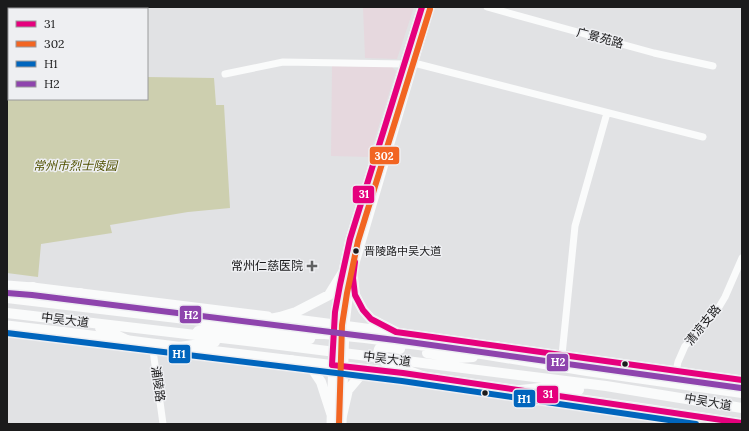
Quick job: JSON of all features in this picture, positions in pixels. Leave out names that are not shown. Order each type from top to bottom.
[{"type":"main road","points":[[342,420],[345,325],[348,299],[355,263],[409,64],[422,7]]},
{"type":"main road","points":[[331,424],[335,311],[350,239],[409,64],[430,7]]},
{"type":"main road","points":[[220,323],[238,318],[265,320],[296,312],[329,295],[342,274]]},
{"type":"main road","points":[[353,278],[355,295],[363,310],[371,319],[396,332]]},
{"type":"main road","points":[[7,285],[345,325],[396,332],[496,351],[562,355],[742,380]]},
{"type":"main road","points":[[7,291],[33,287]]},
{"type":"main road","points":[[80,293],[93,300],[127,304],[151,315]]},
{"type":"main road","name":"中吴大道","points":[[7,298],[365,338],[456,350],[496,351],[587,371],[742,393]]},
{"type":"main road","name":"中吴大道","points":[[7,313],[256,342],[606,386],[742,408]]},
{"type":"main road","points":[[63,320],[78,325],[103,329],[127,340]]},
{"type":"main road","points":[[7,324],[152,344],[422,376],[742,423]]},
{"type":"main road","points":[[172,333],[218,330],[310,339],[311,336],[306,332]]},
{"type":"main road","points":[[179,347],[212,341],[246,345],[256,342]]},
{"type":"main road","points":[[389,359],[378,353],[379,349],[389,347],[458,358],[496,351]]},
{"type":"main road","points":[[370,357],[422,376]]},
{"type":"main road","points":[[574,357],[585,363],[601,366],[639,378]]},
{"type":"main road","points":[[291,360],[313,370],[321,382],[331,413]]},
{"type":"main road","points":[[342,420],[348,390],[359,377],[376,370]]},
{"type":"main road","points":[[580,383],[612,382],[669,391],[676,390],[677,387],[671,383]]},
{"type":"main road","points":[[521,390],[549,387],[585,390],[606,386]]},
{"type":"main road","points":[[716,404],[707,400],[708,396],[715,394],[742,398]]},
{"type":"street","name":"广景苑路","points":[[487,7],[654,53],[713,66]]},
{"type":"street","points":[[225,74],[283,62],[409,64],[703,137]]},
{"type":"street","points":[[562,355],[575,226],[607,113]]},
{"type":"street","name":"清凉支路","points":[[676,371],[685,346],[716,312],[725,297],[742,258]]},
{"type":"street","name":"浦陵路","points":[[152,344],[163,424]]},
{"type":"street","points":[[662,424],[663,411]]},
{"type":"shaded area","points":[[363,7],[414,7],[397,59],[365,58]]},
{"type":"shaded area","points":[[332,66],[392,67],[396,71],[369,157],[331,156]]},
{"type":"green space","name":"常州市烈士陵园","points":[[7,57],[8,100],[148,100],[148,77],[214,78],[216,105],[224,105],[230,208],[188,212],[110,225],[112,233],[41,244],[38,277],[7,273]]},
{"type":"transit line","name":"31","points":[[422,7],[350,239],[335,312],[332,365],[403,373],[742,423]]},
{"type":"transit line","name":"302","points":[[339,424],[342,325],[358,241],[430,9]]},
{"type":"transit line","name":"31","points":[[355,262],[353,278],[355,295],[363,310],[371,319],[396,332],[742,380]]},
{"type":"transit line","name":"H2","points":[[7,293],[395,340],[741,388]]},
{"type":"transit line","name":"H1","points":[[7,333],[402,381],[696,424]]},
{"type":"place","name":"晋陵路中吴大道","points":[[356,251]]},
{"type":"place","name":"常州仁慈医院","points":[[312,266]]}]
